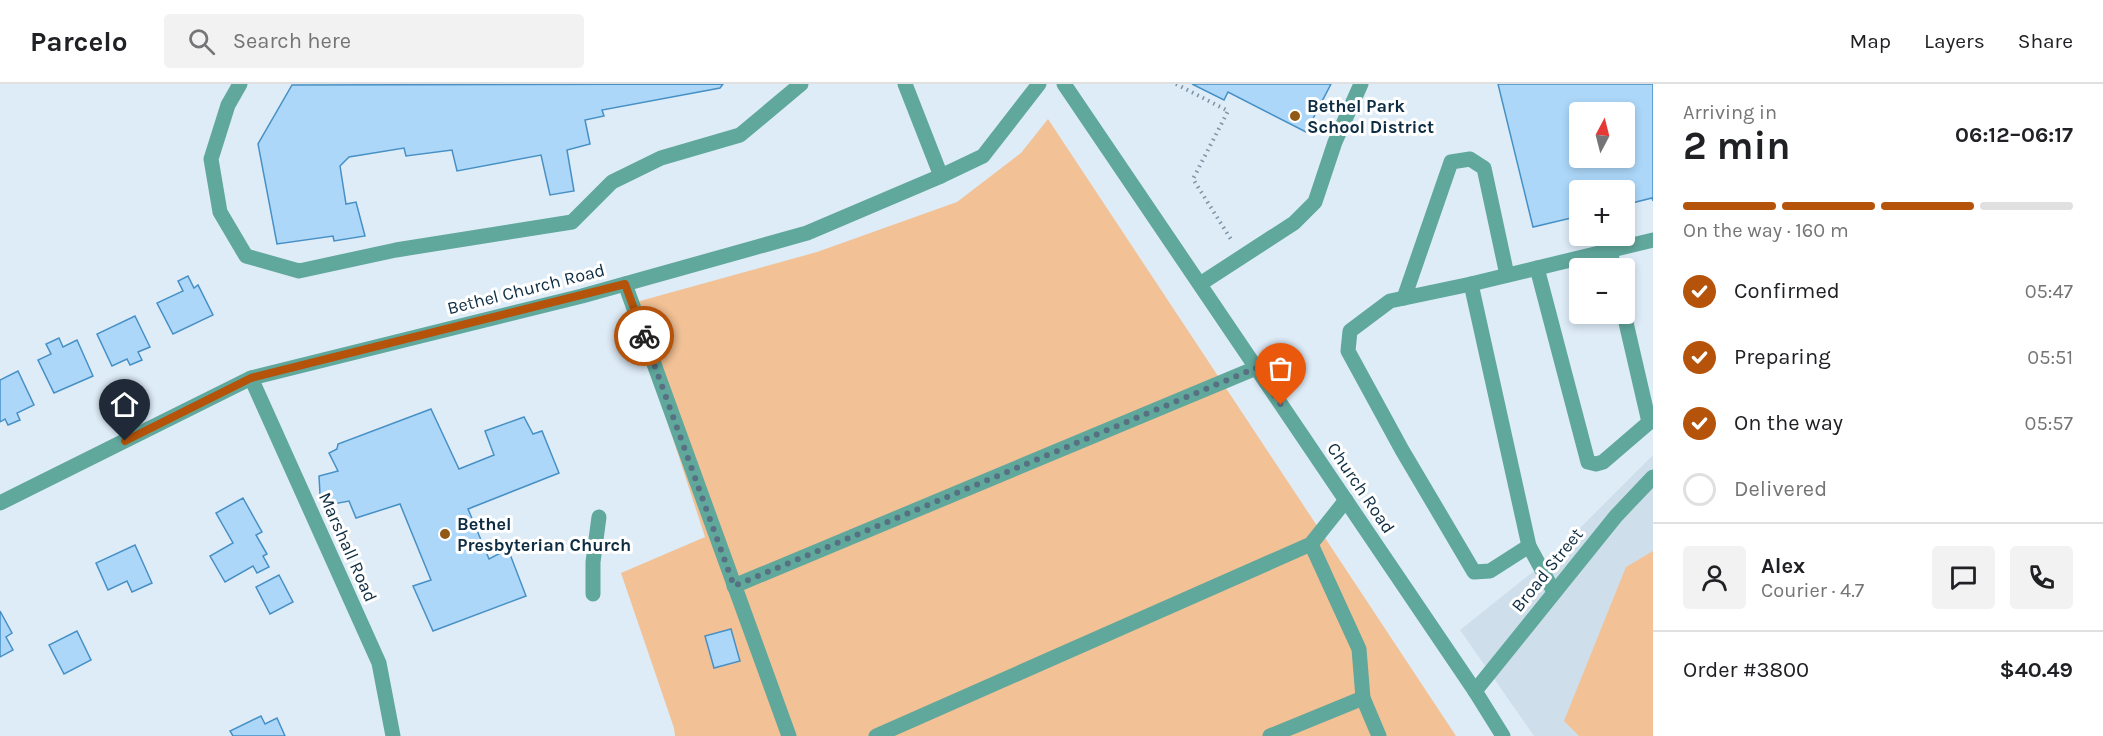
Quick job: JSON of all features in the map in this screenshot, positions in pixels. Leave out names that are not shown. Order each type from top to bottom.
[{"type":"street","points":[[240,84],[228,105],[211,159],[220,212],[246,256],[299,271],[396,250],[572,222],[612,182],[662,158],[740,135],[801,84]]},
{"type":"street","points":[[905,84],[940,176]]},
{"type":"street","name":"Bethel Church Road","points":[[0,503],[251,378],[625,284],[807,233],[982,156],[1039,84]]},
{"type":"street","name":"Church Road","points":[[1064,84],[1475,691],[1503,736]]},
{"type":"street","points":[[1200,284],[1294,223],[1315,202],[1335,142],[1361,84]]},
{"type":"street","points":[[1404,298],[1451,162],[1470,159],[1484,168],[1507,275]]},
{"type":"street","points":[[1528,546],[1490,571],[1474,572],[1402,450],[1348,351],[1350,331],[1390,301],[1653,240]]},
{"type":"street","points":[[1610,250],[1612,258]]},
{"type":"street","points":[[1538,268],[1588,462],[1596,464],[1603,462],[1651,421],[1627,324]]},
{"type":"street","points":[[625,284],[789,736]]},
{"type":"street","points":[[1471,284],[1528,546],[1554,592]]},
{"type":"street","points":[[734,586],[1256,368]]},
{"type":"street","name":"Marshall Road","points":[[251,378],[379,663],[393,736]]},
{"type":"street","name":"Broad Street","points":[[1475,691],[1616,516],[1653,477]]},
{"type":"street","points":[[876,736],[1311,544],[1346,500]]},
{"type":"street","points":[[593,594],[593,562],[598,516]]},
{"type":"street","points":[[1311,544],[1359,649],[1363,698],[1379,736]]},
{"type":"street","points":[[1270,736],[1363,698]]},
{"type":"path","points":[[1176,84],[1228,111],[1193,178],[1242,257]]},
{"type":"shaded area","points":[[1048,119],[1456,736],[675,736],[621,573],[705,537],[629,304],[817,252],[957,202],[1021,153]]},
{"type":"shaded area","points":[[1653,455],[1653,736],[1534,736],[1460,630],[1549,559]]},
{"type":"shaded area","points":[[1653,551],[1653,736],[1579,736],[1564,721],[1626,567]]},
{"type":"building","points":[[723,84],[720,88],[602,110],[604,116],[585,120],[590,144],[567,150],[574,191],[550,195],[541,155],[457,171],[452,150],[406,156],[404,148],[349,157],[340,166],[346,204],[356,202],[365,236],[334,241],[333,236],[277,244],[258,144],[292,85]]},
{"type":"building","name":"Bethel Park School District","points":[[1192,84],[1331,84],[1306,132],[1228,92],[1224,100]]},
{"type":"building","points":[[1498,84],[1653,84],[1653,201],[1652,198],[1635,202],[1635,180],[1569,180],[1569,219],[1533,227]]},
{"type":"building","points":[[188,276],[194,288],[198,285],[213,315],[173,334],[157,303],[183,291],[178,281]]},
{"type":"building","points":[[135,316],[150,347],[138,352],[142,360],[130,365],[127,359],[112,366],[97,334]]},
{"type":"building","points":[[59,338],[63,347],[77,340],[93,376],[54,393],[38,360],[51,354],[46,344]]},
{"type":"building","points":[[18,371],[34,405],[17,413],[20,420],[8,425],[5,419],[0,422],[0,380]]},
{"type":"building","name":"Bethel Presbyterian Church","points":[[431,409],[459,469],[494,455],[485,431],[524,417],[533,434],[542,431],[559,473],[468,509],[489,559],[508,549],[526,596],[433,631],[413,586],[431,580],[400,504],[356,518],[349,501],[328,505],[320,494],[319,476],[338,471],[329,453],[337,449],[338,444]]},
{"type":"building","points":[[243,498],[262,532],[256,535],[267,554],[263,556],[269,567],[257,573],[253,566],[225,582],[210,556],[233,543],[216,513]]},
{"type":"building","points":[[135,545],[152,583],[132,592],[127,581],[108,590],[96,563]]},
{"type":"building","points":[[279,575],[293,602],[270,614],[256,587]]},
{"type":"building","points":[[0,611],[12,633],[6,637],[13,650],[0,657]]},
{"type":"building","points":[[731,629],[740,661],[714,668],[705,636]]},
{"type":"building","points":[[77,631],[91,660],[64,674],[49,645]]},
{"type":"building","points":[[261,716],[265,724],[277,718],[285,736],[233,736],[230,731]]},
{"type":"way so far","points":[[644,336],[734,586],[1256,368],[1281,405]]},
{"type":"place","name":"Bethel Park School District","points":[[1295,116]]},
{"type":"place","name":"Bethel Presbyterian Church","points":[[445,534]]},
{"type":"route","points":[[125,441],[251,378],[625,284],[644,336]]}]
